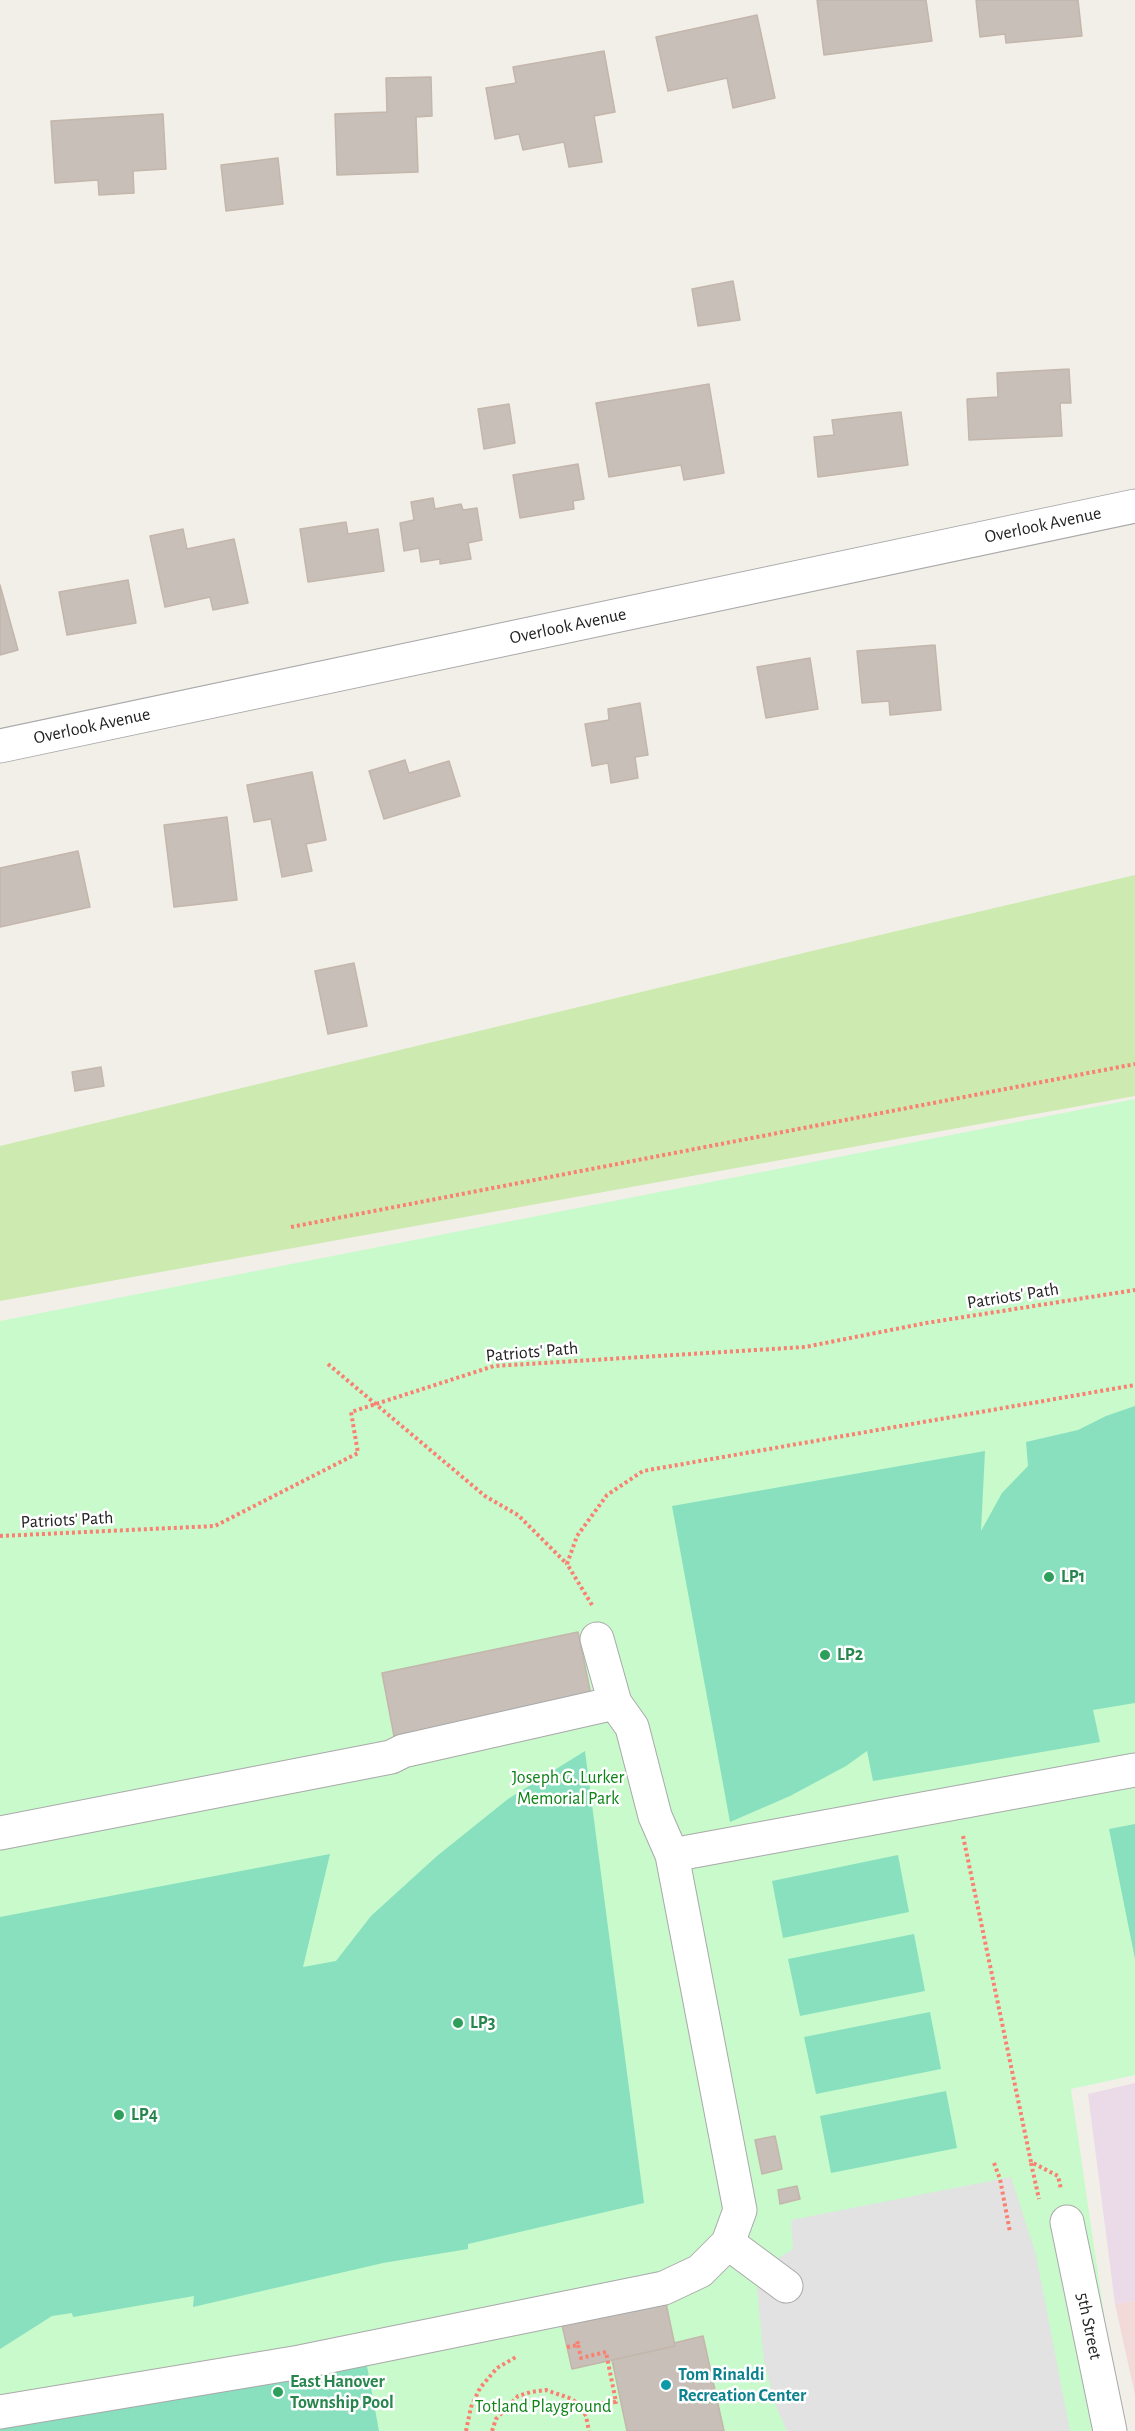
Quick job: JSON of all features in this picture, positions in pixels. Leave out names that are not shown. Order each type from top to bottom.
[{"type":"street","name":"Overlook Avenue","points":[[0,746],[1135,506]]},
{"type":"street","points":[[0,2412],[300,2362],[664,2288],[700,2271],[728,2243],[740,2210],[672,1855],[656,1816],[632,1727],[615,1703],[597,1640]]},
{"type":"street","points":[[0,1833],[391,1757],[403,1751],[615,1703]]},
{"type":"street","points":[[672,1855],[1135,1770]]},
{"type":"street","name":"5th Street","points":[[1054,2214],[1110,2431]]},
{"type":"street","points":[[728,2243],[786,2286]]},
{"type":"path","points":[[291,1227],[1135,1064]]},
{"type":"path","name":"Patriots' Path","points":[[0,1536],[215,1526],[358,1453],[351,1412],[494,1366],[805,1347],[926,1323],[1135,1290]]},
{"type":"path","points":[[328,1364],[377,1403],[484,1496],[518,1515],[567,1564],[590,1598],[600,1628],[597,1640]]},
{"type":"path","points":[[567,1564],[577,1536],[607,1495],[643,1471],[1135,1385]]},
{"type":"path","points":[[956,1802],[1031,2162],[1054,2214]]},
{"type":"path","points":[[1031,2162],[1058,2176],[1054,2214]]},
{"type":"path","points":[[994,2163],[1000,2179],[1010,2232]]},
{"type":"path","points":[[570,2307],[581,2358],[606,2352],[616,2402],[580,2406]]},
{"type":"path","points":[[556,2348],[578,2345]]},
{"type":"path","points":[[466,2431],[471,2407],[480,2388],[497,2368],[524,2354]]},
{"type":"path","points":[[492,2431],[496,2419],[518,2396],[546,2391],[572,2399],[580,2406],[586,2416],[589,2431]]},
{"type":"shaded area","points":[[1135,2083],[1135,2301],[1115,2304],[1088,2094]]},
{"type":"shaded area","points":[[1011,2177],[1036,2255],[1070,2431],[787,2431],[775,2404],[764,2361],[757,2289],[766,2266],[793,2249],[791,2220]]},
{"type":"shaded area","points":[[1135,2301],[1135,2395],[1115,2304]]},
{"type":"green space","points":[[1135,875],[1135,1096],[0,1301],[0,1146]]},
{"type":"green space","name":"Joseph G. Lurker Memorial Park","points":[[1135,1099],[1135,2075],[1071,2089],[1121,2431],[0,2431],[0,1321]]},
{"type":"green space","points":[[1135,1406],[1135,1703],[1093,1710],[1100,1742],[873,1781],[867,1751],[846,1766],[790,1796],[730,1822],[672,1506],[985,1451],[981,1531],[1002,1493],[1028,1466],[1026,1442],[1078,1430],[1106,1416]]},
{"type":"green space","points":[[585,1751],[644,2203],[468,2244],[468,2249],[383,2263],[193,2307],[194,2296],[73,2317],[72,2313],[52,2316],[0,2349],[0,1917],[330,1854],[303,1967],[336,1961],[371,1916],[437,1856],[508,1799]]},
{"type":"green space","points":[[1135,1824],[1135,1959],[1109,1829]]},
{"type":"green space","points":[[898,1855],[909,1912],[783,1938],[772,1881]]},
{"type":"green space","points":[[914,1934],[925,1991],[800,2016],[788,1959]]},
{"type":"green space","points":[[930,2012],[941,2069],[816,2094],[804,2037]]},
{"type":"green space","points":[[946,2091],[957,2148],[831,2173],[820,2116]]},
{"type":"green space","name":"East Hanover Township Pool","points":[[367,2366],[379,2431],[0,2431],[1,2417]]},
{"type":"building","points":[[817,0],[926,0],[932,41],[824,55]]},
{"type":"building","points":[[976,0],[1078,0],[1082,36],[1006,43],[1005,34],[980,37]]},
{"type":"building","points":[[757,15],[775,98],[733,108],[727,78],[668,91],[656,37]]},
{"type":"building","points":[[604,51],[615,112],[594,116],[602,162],[569,167],[564,142],[523,150],[519,134],[495,139],[486,88],[516,83],[513,67]]},
{"type":"building","points":[[431,77],[432,116],[416,117],[418,172],[337,175],[335,114],[387,112],[386,78]]},
{"type":"building","points":[[163,114],[166,169],[133,171],[134,193],[99,195],[98,180],[55,183],[51,121]]},
{"type":"building","points":[[278,158],[283,204],[226,211],[221,165]]},
{"type":"building","points":[[733,281],[740,320],[698,326],[692,289]]},
{"type":"building","points":[[1069,369],[1071,403],[1060,403],[1062,436],[969,440],[967,399],[998,397],[997,373]]},
{"type":"building","points":[[709,384],[724,473],[684,480],[681,465],[609,477],[596,403]]},
{"type":"building","points":[[509,404],[515,443],[484,449],[478,409]]},
{"type":"building","points":[[901,412],[908,465],[818,477],[814,437],[834,435],[832,420]]},
{"type":"building","points":[[578,464],[584,499],[573,501],[574,509],[520,518],[513,475]]},
{"type":"building","points":[[433,498],[435,509],[461,504],[463,510],[477,508],[482,540],[468,543],[471,559],[440,564],[440,559],[421,562],[419,548],[404,551],[400,523],[414,520],[411,502]]},
{"type":"building","points":[[346,522],[348,534],[378,529],[384,571],[308,582],[300,529]]},
{"type":"building","points":[[183,529],[187,549],[234,539],[248,603],[213,610],[210,597],[165,607],[150,536]]},
{"type":"building","points":[[128,580],[136,623],[67,635],[59,592]]},
{"type":"building","points":[[0,585],[18,650],[0,655]]},
{"type":"building","points":[[935,645],[941,710],[890,715],[889,701],[862,703],[857,651]]},
{"type":"building","points":[[810,658],[818,709],[766,718],[757,667]]},
{"type":"building","points":[[640,703],[648,755],[635,757],[638,778],[611,783],[608,763],[592,766],[585,724],[609,720],[608,709]]},
{"type":"building","points":[[405,760],[409,773],[449,761],[460,796],[384,819],[369,771]]},
{"type":"building","points":[[312,772],[326,840],[306,844],[312,871],[282,877],[271,819],[254,822],[247,785]]},
{"type":"building","points":[[227,817],[237,900],[174,907],[164,825]]},
{"type":"building","points":[[78,851],[90,907],[0,927],[0,868]]},
{"type":"building","points":[[354,963],[367,1026],[328,1034],[315,971]]},
{"type":"building","points":[[101,1067],[104,1086],[75,1091],[72,1072]]},
{"type":"building","points":[[578,1632],[591,1695],[394,1736],[382,1673]]},
{"type":"building","points":[[775,2136],[782,2169],[762,2174],[755,2140]]},
{"type":"building","points":[[797,2186],[800,2199],[780,2204],[778,2190]]},
{"type":"building","points":[[666,2303],[675,2346],[572,2369],[562,2325]]},
{"type":"building","name":"Tom Rinaldi Recreation Center","points":[[703,2336],[724,2431],[627,2431],[612,2360],[675,2346],[674,2343]]},
{"type":"place","name":"LP1","points":[[1049,1577]]},
{"type":"place","name":"LP2","points":[[825,1655]]},
{"type":"place","name":"LP3","points":[[458,2023]]},
{"type":"place","name":"LP4","points":[[119,2115]]},
{"type":"place","name":"Tom Rinaldi Recreation Center","points":[[666,2385]]},
{"type":"place","name":"East Hanover Township Pool","points":[[278,2392]]},
{"type":"park label","name":"Totland Playground","points":[[543,2407]]}]
